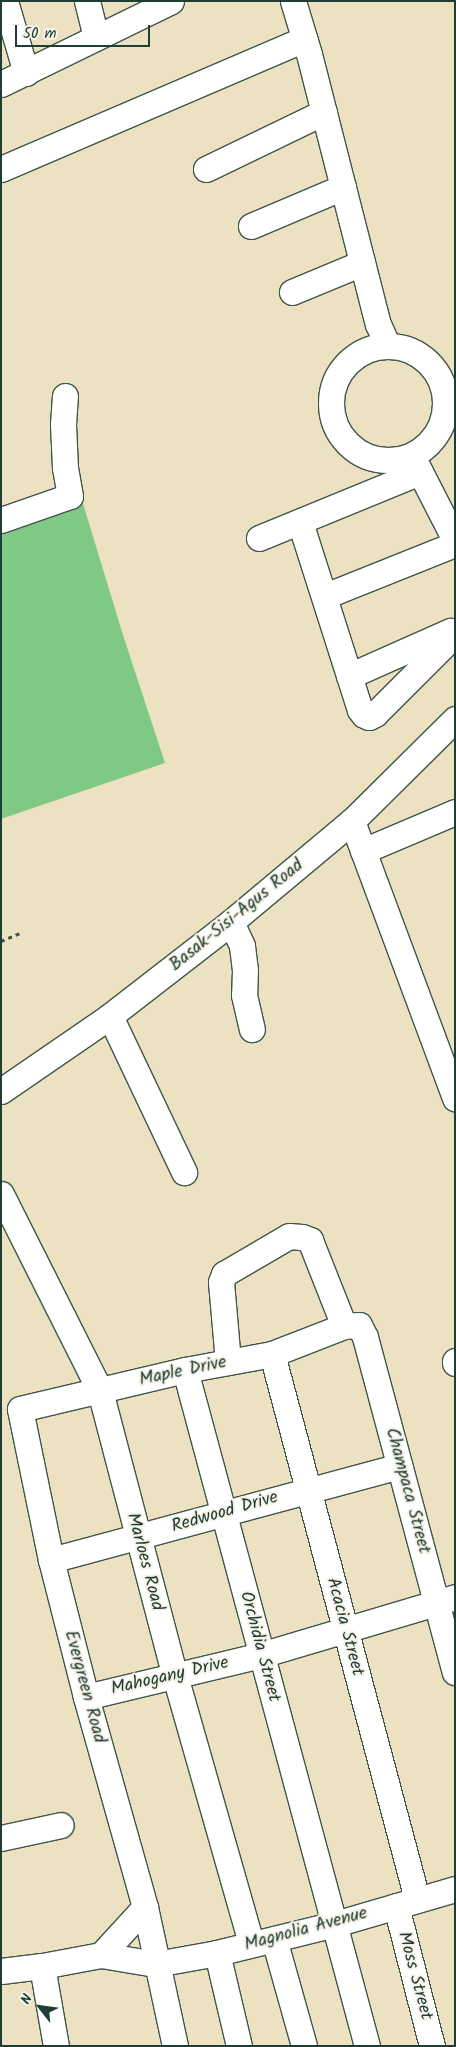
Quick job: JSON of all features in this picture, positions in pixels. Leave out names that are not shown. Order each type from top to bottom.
[{"type":"street","points":[[5,1],[9,45],[26,73]]},
{"type":"street","points":[[86,1],[96,36]]},
{"type":"street","points":[[1,84],[171,1]]},
{"type":"street","points":[[293,1],[324,112],[378,324],[388,346]]},
{"type":"street","points":[[1,169],[304,39]]},
{"type":"street","points":[[206,169],[324,112]]},
{"type":"street","points":[[251,226],[343,187]]},
{"type":"street","points":[[292,292],[362,263]]},
{"type":"street","points":[[259,538],[300,522],[416,463],[424,447],[434,436],[449,409],[443,390],[430,365],[415,353],[388,346],[362,352],[341,370],[331,395],[334,422],[348,444],[372,458],[398,459],[416,463],[453,531],[325,596]]},
{"type":"street","points":[[1,520],[70,496],[65,468],[65,396]]},
{"type":"street","points":[[300,522],[360,710],[369,716],[375,714],[455,634]]},
{"type":"street","points":[[350,676],[455,629]]},
{"type":"street","name":"Basak-Sisi-Agus Road","points":[[1,1092],[110,1016],[231,922],[352,821],[455,719]]},
{"type":"street","points":[[363,851],[455,812]]},
{"type":"street","points":[[352,821],[455,1098]]},
{"type":"street","points":[[231,922],[242,946],[245,970],[244,995],[252,1029]]},
{"type":"street","points":[[110,1016],[184,1172]]},
{"type":"street","name":"Marloes Road","points":[[1,1194],[100,1391],[175,1676],[263,1941],[304,2046]]},
{"type":"street","points":[[228,1362],[221,1282],[224,1274],[289,1236],[310,1240],[344,1326]]},
{"type":"street","name":"Champaca Street","points":[[344,1326],[359,1325],[365,1337],[400,1466],[446,1600],[455,1672]]},
{"type":"street","name":"Maple Drive","points":[[20,1409],[185,1370],[272,1354],[344,1326]]},
{"type":"street","name":"Acacia Street","points":[[272,1354],[345,1631],[406,1902]]},
{"type":"street","name":"Orchidia Street","points":[[185,1370],[367,2046]]},
{"type":"street","name":"Evergreen Road","points":[[20,1409],[51,1560],[86,1696],[145,1907],[175,2046]]},
{"type":"street","name":"Redwood Drive","points":[[51,1560],[223,1514],[307,1489],[400,1466]]},
{"type":"street","name":"Mahogany Drive","points":[[86,1696],[261,1655],[446,1600]]},
{"type":"street","points":[[1,1838],[61,1825]]},
{"type":"street","name":"Magnolia Avenue","points":[[1,1971],[42,1966],[100,1955],[156,1964],[218,1953],[335,1924],[406,1902],[454,1893]]},
{"type":"street","name":"Moss Street","points":[[406,1902],[432,2046]]},
{"type":"street","points":[[100,1955],[145,1907]]},
{"type":"street","points":[[218,1953],[239,2046]]},
{"type":"street","points":[[42,1966],[56,2046]]},
{"type":"path","points":[[1,941],[20,933]]},
{"type":"green space","points":[[81,497],[123,635],[165,763],[1,819],[1,522]]}]
